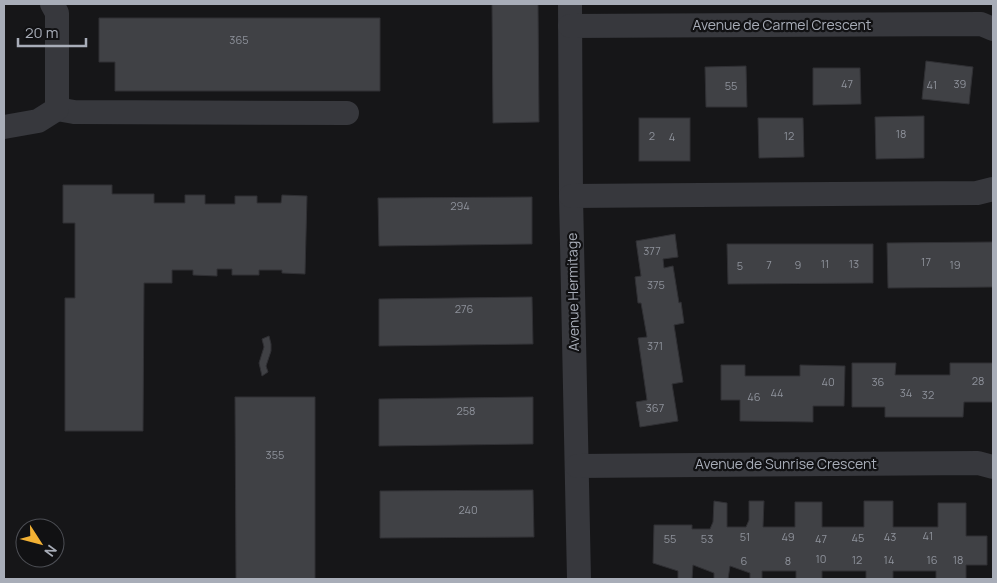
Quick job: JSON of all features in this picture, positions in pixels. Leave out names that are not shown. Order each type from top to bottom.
[{"type":"street","points":[[52,4],[57,13],[57,109]]},
{"type":"street","name":"Avenue de Carmel Crescent","points":[[570,15],[981,24],[993,29]]},
{"type":"street","name":"Avenue Hermitage","points":[[570,15],[571,196],[579,579]]},
{"type":"street","points":[[4,127],[38,121],[57,109],[74,112],[347,113]]},
{"type":"street","points":[[571,196],[976,193],[993,189]]},
{"type":"street","name":"Avenue de Sunrise Crescent","points":[[577,466],[978,463],[993,467]]},
{"type":"building","points":[[492,4],[538,4],[539,122],[493,123]]},
{"type":"building","points":[[99,18],[380,18],[380,91],[115,91],[115,62],[99,62]]},
{"type":"building","points":[[926,61],[973,67],[969,104],[922,99]]},
{"type":"building","points":[[746,66],[747,107],[706,107],[705,67]]},
{"type":"building","points":[[813,68],[860,68],[861,104],[813,105]]},
{"type":"building","points":[[924,116],[924,158],[876,159],[875,117]]},
{"type":"building","points":[[639,118],[690,118],[690,161],[639,161]]},
{"type":"building","points":[[758,118],[803,118],[804,157],[759,158]]},
{"type":"building","points":[[63,185],[112,185],[112,194],[154,194],[154,203],[185,203],[185,195],[205,195],[205,204],[235,204],[235,196],[257,196],[257,203],[281,203],[282,195],[307,196],[305,274],[282,273],[282,270],[259,270],[259,275],[232,275],[232,269],[217,269],[217,276],[193,275],[193,270],[172,270],[172,283],[144,283],[143,431],[65,431],[65,298],[75,298],[75,223],[63,223]]},
{"type":"building","points":[[532,197],[532,244],[379,246],[378,198]]},
{"type":"building","points":[[675,234],[678,257],[663,259],[664,268],[673,266],[684,323],[674,325],[683,382],[672,384],[678,421],[640,427],[636,402],[647,400],[638,338],[647,337],[641,303],[638,303],[635,277],[641,276],[636,241]]},
{"type":"building","points":[[993,242],[993,287],[888,288],[887,243]]},
{"type":"building","points":[[727,244],[873,244],[873,283],[728,284]]},
{"type":"building","points":[[532,297],[533,344],[379,346],[379,299]]},
{"type":"building","points":[[269,336],[271,351],[266,366],[268,372],[262,376],[259,363],[264,347],[262,339]]},
{"type":"building","points":[[852,363],[896,363],[895,375],[950,375],[950,363],[993,363],[993,402],[964,402],[963,417],[885,417],[885,407],[852,407]]},
{"type":"building","points":[[721,365],[745,365],[745,376],[800,376],[800,365],[845,366],[844,406],[813,406],[813,422],[740,421],[740,400],[721,400]]},
{"type":"building","points":[[235,397],[315,397],[315,579],[236,579]]},
{"type":"building","points":[[533,397],[533,444],[379,446],[379,399]]},
{"type":"building","points":[[533,490],[534,537],[380,538],[380,491]]},
{"type":"building","points":[[714,501],[727,503],[727,527],[746,527],[749,520],[749,501],[764,501],[763,527],[795,527],[795,502],[822,502],[822,527],[864,527],[864,501],[893,501],[893,527],[938,527],[938,503],[966,503],[966,536],[987,536],[987,565],[966,565],[966,579],[936,579],[936,571],[893,571],[893,579],[866,579],[866,571],[822,571],[822,579],[796,579],[796,571],[762,571],[762,579],[750,579],[750,573],[730,566],[728,579],[714,579],[714,573],[693,565],[692,579],[678,579],[678,571],[653,563],[654,525],[692,525],[692,529],[710,529],[713,522]]}]
